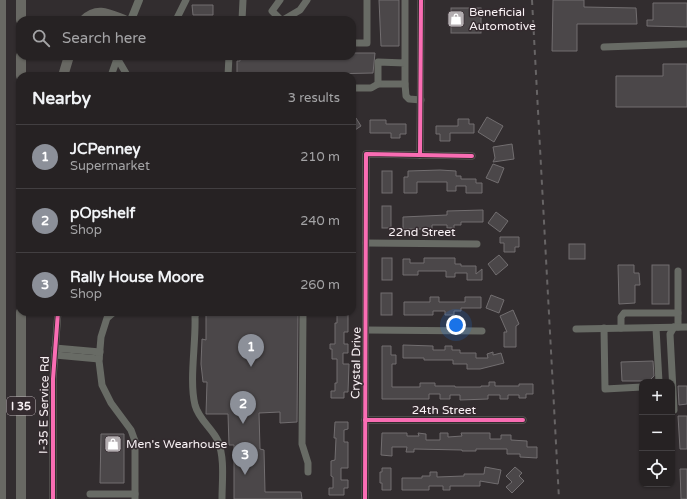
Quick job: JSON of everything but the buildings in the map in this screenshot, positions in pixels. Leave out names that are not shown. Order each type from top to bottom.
[{"type":"highway","name":"I 35","points":[[1,0],[1,499]]},
{"type":"highway","points":[[21,0],[21,16]]},
{"type":"highway","points":[[89,16],[102,12],[113,16]]},
{"type":"highway","points":[[21,60],[21,72]]},
{"type":"highway","points":[[64,72],[68,60]]},
{"type":"highway","name":"I 35","points":[[21,316],[22,499]]},
{"type":"main road","points":[[133,16],[139,0]]},
{"type":"street","points":[[178,16],[186,0]]},
{"type":"street","points":[[242,0],[242,16]]},
{"type":"street","points":[[278,16],[272,11],[280,0]]},
{"type":"street","points":[[289,16],[300,10],[307,0]]},
{"type":"street","points":[[356,43],[367,42],[367,0]]},
{"type":"street","points":[[404,0],[406,96],[409,99],[421,100]]},
{"type":"street","points":[[421,0],[420,155],[472,156]]},
{"type":"street","points":[[604,47],[687,44]]},
{"type":"street","points":[[112,72],[117,60]]},
{"type":"street","points":[[119,60],[124,72]]},
{"type":"street","points":[[228,72],[229,60]]},
{"type":"street","points":[[378,84],[378,62],[405,63]]},
{"type":"street","points":[[356,88],[371,88],[378,84],[405,84]]},
{"type":"street","name":"Crystal Drive","points":[[365,499],[366,154],[420,155]]},
{"type":"street","name":"22nd Street","points":[[366,243],[477,244]]},
{"type":"street","points":[[672,379],[670,334],[676,327],[678,313],[678,271]]},
{"type":"street","points":[[621,328],[621,317],[624,313],[678,313]]},
{"type":"street","points":[[644,313],[645,328]]},
{"type":"street","name":"I-35 E Service Rd","points":[[53,499],[55,352],[58,316]]},
{"type":"street","points":[[90,494],[135,497],[135,441],[131,430],[111,403],[102,385],[99,355],[101,337],[107,318],[109,316]]},
{"type":"street","points":[[195,316],[194,397],[199,414],[217,440],[220,449],[222,458],[222,499]]},
{"type":"street","points":[[303,316],[302,444],[308,463],[308,472]]},
{"type":"street","points":[[576,329],[687,327]]},
{"type":"street","points":[[604,328],[605,389],[639,387]]},
{"type":"street","points":[[656,328],[658,379]]},
{"type":"street","points":[[366,330],[482,331]]},
{"type":"street","points":[[55,352],[99,355]]},
{"type":"street","name":"24th Street","points":[[365,420],[523,420]]},
{"type":"railway","points":[[532,0],[559,499]]},
{"type":"cycle path","points":[[420,155],[421,0]]},
{"type":"cycle path","points":[[365,499],[366,154],[472,156]]},
{"type":"cycle path","points":[[53,499],[53,379],[58,316]]},
{"type":"cycle path","points":[[365,420],[523,420]]},
{"type":"place","name":"Beneficial Automotive","points":[[456,19]]},
{"type":"place","name":"JCPenney","points":[[251,367]]},
{"type":"place","name":"pOpshelf","points":[[243,424]]},
{"type":"place","name":"Men's Wearhouse","points":[[113,444]]},
{"type":"place","name":"Rally House Moore","points":[[245,475]]}]
